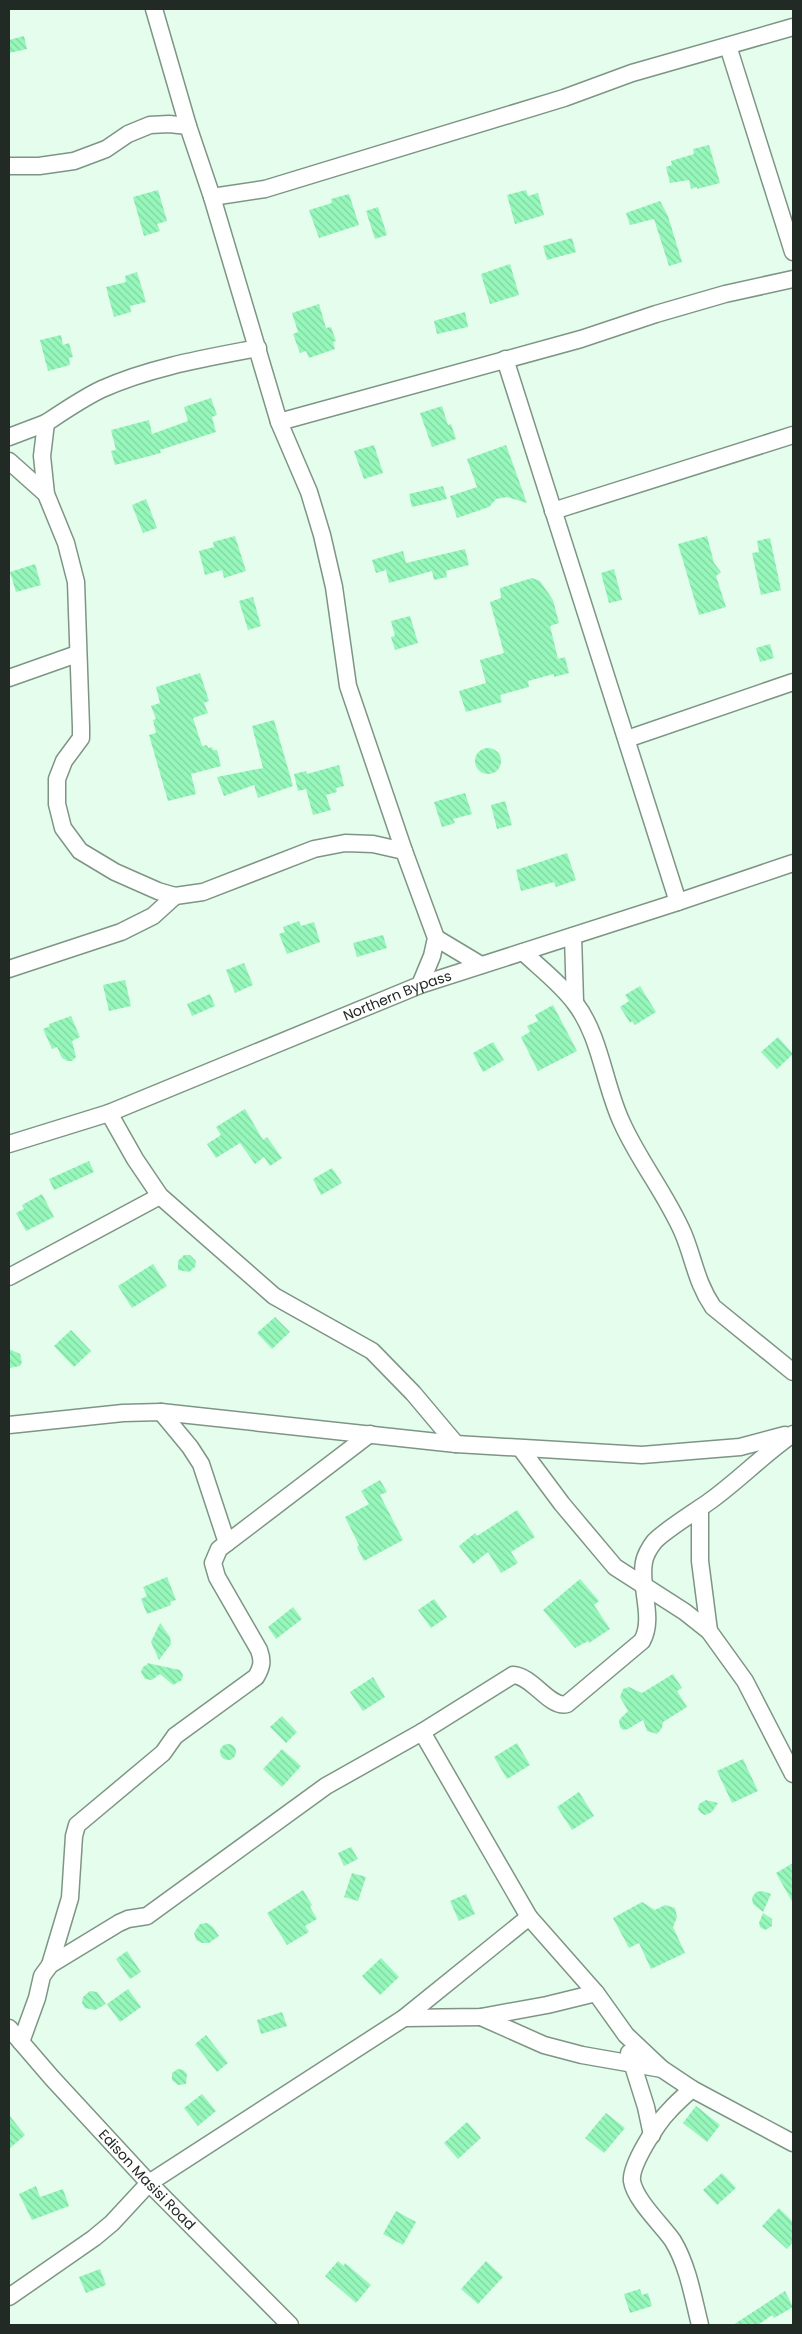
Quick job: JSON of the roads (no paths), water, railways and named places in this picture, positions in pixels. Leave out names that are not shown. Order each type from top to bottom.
[{"type":"street","points":[[154,9],[279,422],[309,492],[322,535],[334,587],[348,686],[404,851],[436,938],[432,956],[420,985]]},
{"type":"street","points":[[212,197],[265,189],[564,98],[632,73],[793,27]]},
{"type":"street","points":[[728,46],[793,252]]},
{"type":"street","points":[[9,166],[39,166],[74,161],[106,150],[128,134],[150,125],[170,124],[188,126]]},
{"type":"street","points":[[279,422],[582,339],[656,314],[718,296],[793,279]]},
{"type":"street","points":[[9,437],[46,423],[102,389],[184,362],[258,348]]},
{"type":"street","points":[[505,359],[678,902]]},
{"type":"street","points":[[46,423],[42,456],[46,494],[72,563],[78,605],[77,654],[81,738],[64,761],[57,779],[57,804],[63,828],[80,851],[115,872],[158,891],[175,896],[203,892],[314,848],[346,844],[373,844],[404,851]]},
{"type":"street","points":[[553,511],[793,435]]},
{"type":"street","points":[[9,461],[46,494]]},
{"type":"street","points":[[9,678],[77,654]]},
{"type":"street","points":[[626,739],[793,682]]},
{"type":"street","name":"Northern Bypass","points":[[9,1144],[109,1113],[420,985],[793,863]]},
{"type":"street","points":[[9,969],[121,932],[153,916],[175,896]]},
{"type":"street","points":[[573,936],[575,1002]]},
{"type":"street","points":[[436,938],[481,965]]},
{"type":"street","points":[[523,952],[575,1002],[586,1022],[611,1098],[622,1124],[676,1218],[684,1235],[703,1293],[713,1307],[793,1372]]},
{"type":"street","points":[[109,1113],[135,1159],[160,1196],[274,1296],[372,1351],[413,1393],[456,1444]]},
{"type":"street","points":[[9,1277],[160,1196]]},
{"type":"street","points":[[9,1425],[123,1413],[161,1412],[456,1444],[642,1455],[740,1447],[793,1433]]},
{"type":"street","points":[[161,1412],[190,1446],[201,1464],[227,1543]]},
{"type":"street","points":[[50,1965],[119,1923],[128,1919],[147,1916],[326,1786],[422,1732],[513,1675],[522,1676],[557,1704],[567,1704],[642,1642],[647,1632],[642,1584],[644,1561],[654,1541],[746,1473],[768,1451],[793,1433]]},
{"type":"street","points":[[21,2042],[37,1998],[42,1976],[50,1965],[70,1898],[74,1836],[77,1824],[163,1754],[175,1736],[256,1676],[261,1668],[262,1659],[259,1650],[215,1570],[213,1563],[219,1549],[370,1434]]},
{"type":"street","points":[[521,1449],[562,1504],[615,1567],[685,1612],[709,1631],[745,1681],[793,1774]]},
{"type":"street","points":[[700,1508],[700,1562],[709,1631]]},
{"type":"street","points":[[422,1732],[529,1918],[596,1992],[626,2035],[662,2069],[692,2089],[793,2143]]},
{"type":"street","points":[[9,2297],[100,2233],[149,2183],[404,2018],[529,1918]]},
{"type":"street","points":[[404,2018],[481,2017],[547,2005],[596,1992]]},
{"type":"street","points":[[481,2017],[544,2045],[582,2055],[662,2069]]},
{"type":"street","name":"Edison Masisi Road","points":[[9,2028],[52,2078],[149,2183],[290,2325]]},
{"type":"street","points":[[626,2035],[630,2062],[646,2107],[652,2135]]},
{"type":"street","points":[[692,2089],[668,2112],[652,2135],[633,2170],[632,2181],[640,2198],[673,2242],[681,2257],[690,2283],[700,2325]]}]
